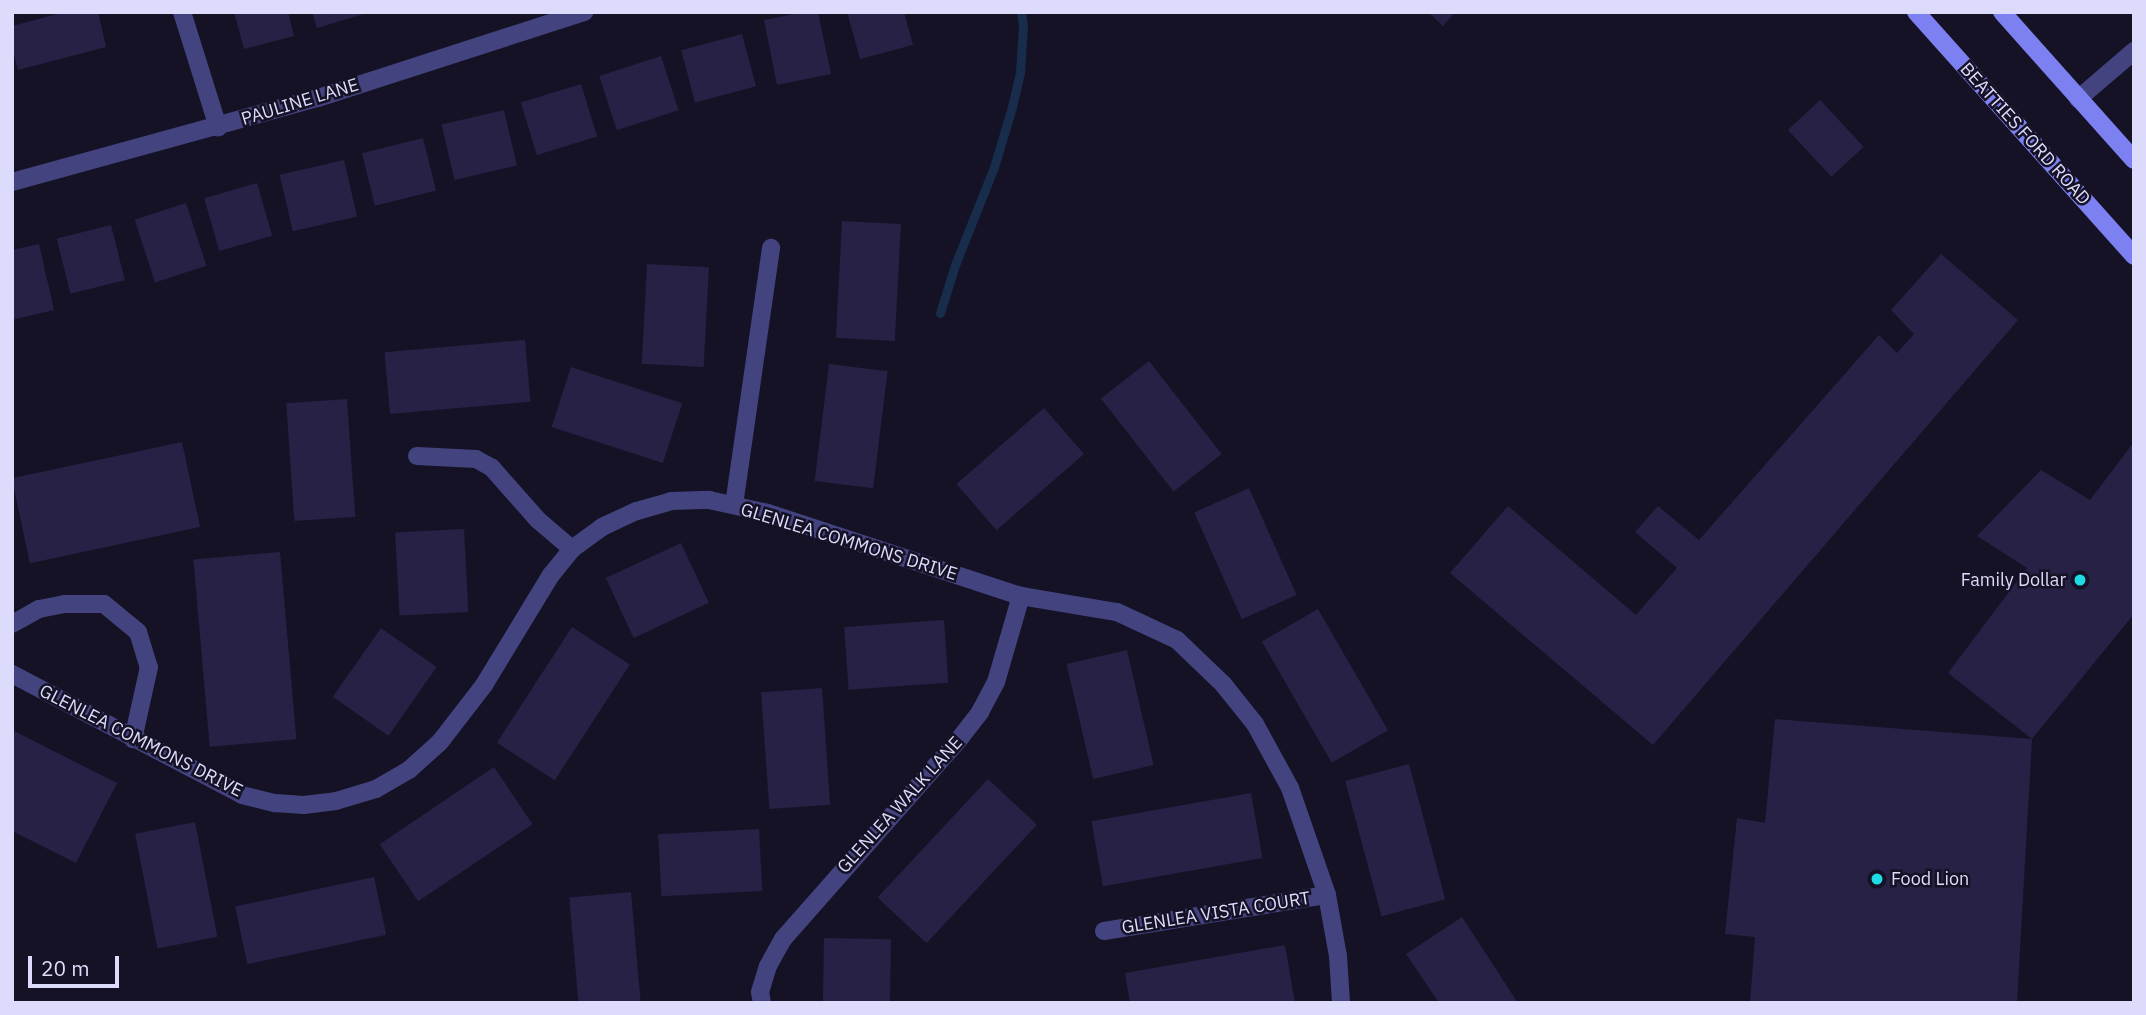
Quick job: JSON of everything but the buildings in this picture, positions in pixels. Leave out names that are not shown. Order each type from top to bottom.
[{"type":"main road","name":"BEATTIES FORD ROAD","points":[[1916,12],[2134,256]]},
{"type":"main road","points":[[2002,12],[2134,160]]},
{"type":"street","points":[[182,12],[218,127]]},
{"type":"street","name":"PAULINE LANE","points":[[12,182],[218,127],[584,12]]},
{"type":"street","points":[[2078,99],[2134,51]]},
{"type":"street","points":[[734,505],[771,248]]},
{"type":"street","points":[[417,456],[476,459],[492,468],[538,520],[572,549]]},
{"type":"street","name":"GLENLEA COMMONS DRIVE","points":[[12,674],[242,795],[275,803],[304,805],[336,801],[376,789],[410,769],[463,716],[551,575],[572,549],[602,527],[637,510],[671,501],[709,500],[768,513],[1021,596],[1117,612],[1177,640],[1223,684],[1255,724],[1290,788],[1327,895],[1338,956],[1341,1003]]},
{"type":"street","name":"GLENLEA WALK LANE","points":[[762,1003],[761,992],[768,966],[783,939],[980,712],[996,682],[1021,596]]},
{"type":"street","points":[[12,624],[39,609],[64,604],[104,604],[138,632],[149,667],[133,739]]},
{"type":"street","name":"GLENLEA VISTA COURT","points":[[1104,931],[1327,895]]},
{"type":"waterway","points":[[940,313],[955,265],[994,167],[1012,107],[1020,72],[1023,26],[1021,12]]},
{"type":"place","name":"Family Dollar","points":[[2080,580]]},
{"type":"place","name":"Food Lion","points":[[1877,879]]}]
